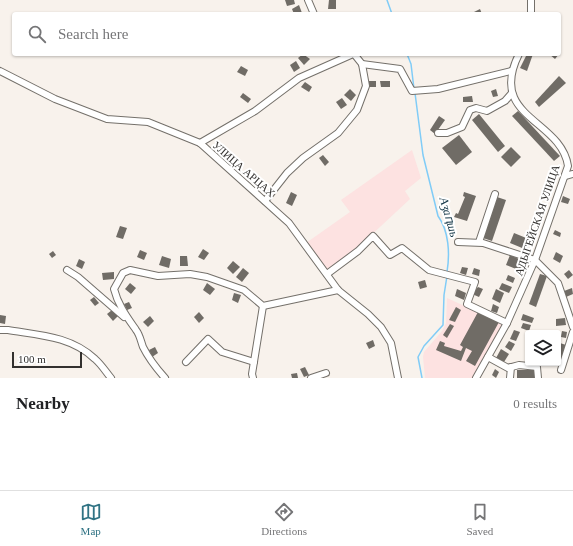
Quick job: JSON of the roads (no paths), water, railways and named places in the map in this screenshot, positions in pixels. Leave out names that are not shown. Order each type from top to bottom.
[{"type":"street","points":[[308,0],[313,12]]},
{"type":"street","points":[[531,0],[531,12]]},
{"type":"street","points":[[200,143],[255,111],[299,78],[348,56]]},
{"type":"street","points":[[265,201],[287,173],[303,158],[338,133],[357,110],[366,86],[362,64],[355,56]]},
{"type":"street","name":"АДЫГЕЙСКАЯ УЛИЦА","points":[[476,378],[507,324],[536,260],[568,166],[565,156],[557,144],[518,105],[512,93],[511,72],[517,56]]},
{"type":"street","points":[[362,64],[400,69],[412,91],[438,89],[511,72]]},
{"type":"street","name":"УЛИЦА АРЦАХ","points":[[0,71],[55,99],[107,119],[148,122],[200,143],[289,223],[338,290],[368,314],[381,327],[391,343],[398,378]]},
{"type":"street","points":[[438,133],[447,133],[462,127],[470,110],[476,108],[486,111],[505,100],[512,93]]},
{"type":"street","points":[[565,176],[573,174]]},
{"type":"street","points":[[479,242],[495,194]]},
{"type":"street","points":[[327,274],[354,254],[373,236],[390,255],[402,248],[423,267],[444,275],[475,282],[468,304],[507,324]]},
{"type":"street","points":[[458,242],[479,242],[536,260],[558,283],[573,327]]},
{"type":"street","points":[[67,270],[78,277],[128,320],[136,330],[143,347],[153,364],[165,378]]},
{"type":"street","points":[[128,320],[114,289],[117,281],[123,273],[130,270],[158,276],[190,274],[207,277],[244,290],[263,306]]},
{"type":"street","points":[[263,306],[338,290]]},
{"type":"street","points":[[253,378],[252,374],[263,306]]},
{"type":"street","points":[[0,330],[60,338],[74,344],[95,359],[111,378]]},
{"type":"street","points":[[561,370],[573,332]]},
{"type":"street","points":[[186,362],[208,339],[222,352],[254,362]]},
{"type":"street","points":[[488,357],[508,368],[519,365],[537,367],[538,378]]},
{"type":"street","points":[[510,378],[511,367]]},
{"type":"street","points":[[311,378],[326,373]]},
{"type":"waterway","name":"Аӡаԥшь","points":[[387,0],[391,12]]},
{"type":"waterway","name":"Аӡаԥшь","points":[[408,56],[411,64],[414,89]]},
{"type":"waterway","name":"Аӡаԥшь","points":[[415,93],[423,155],[438,216],[442,222],[448,243],[447,272]]},
{"type":"waterway","name":"Аӡаԥшь","points":[[422,378],[418,357],[424,346],[443,325],[444,295],[447,276]]}]
